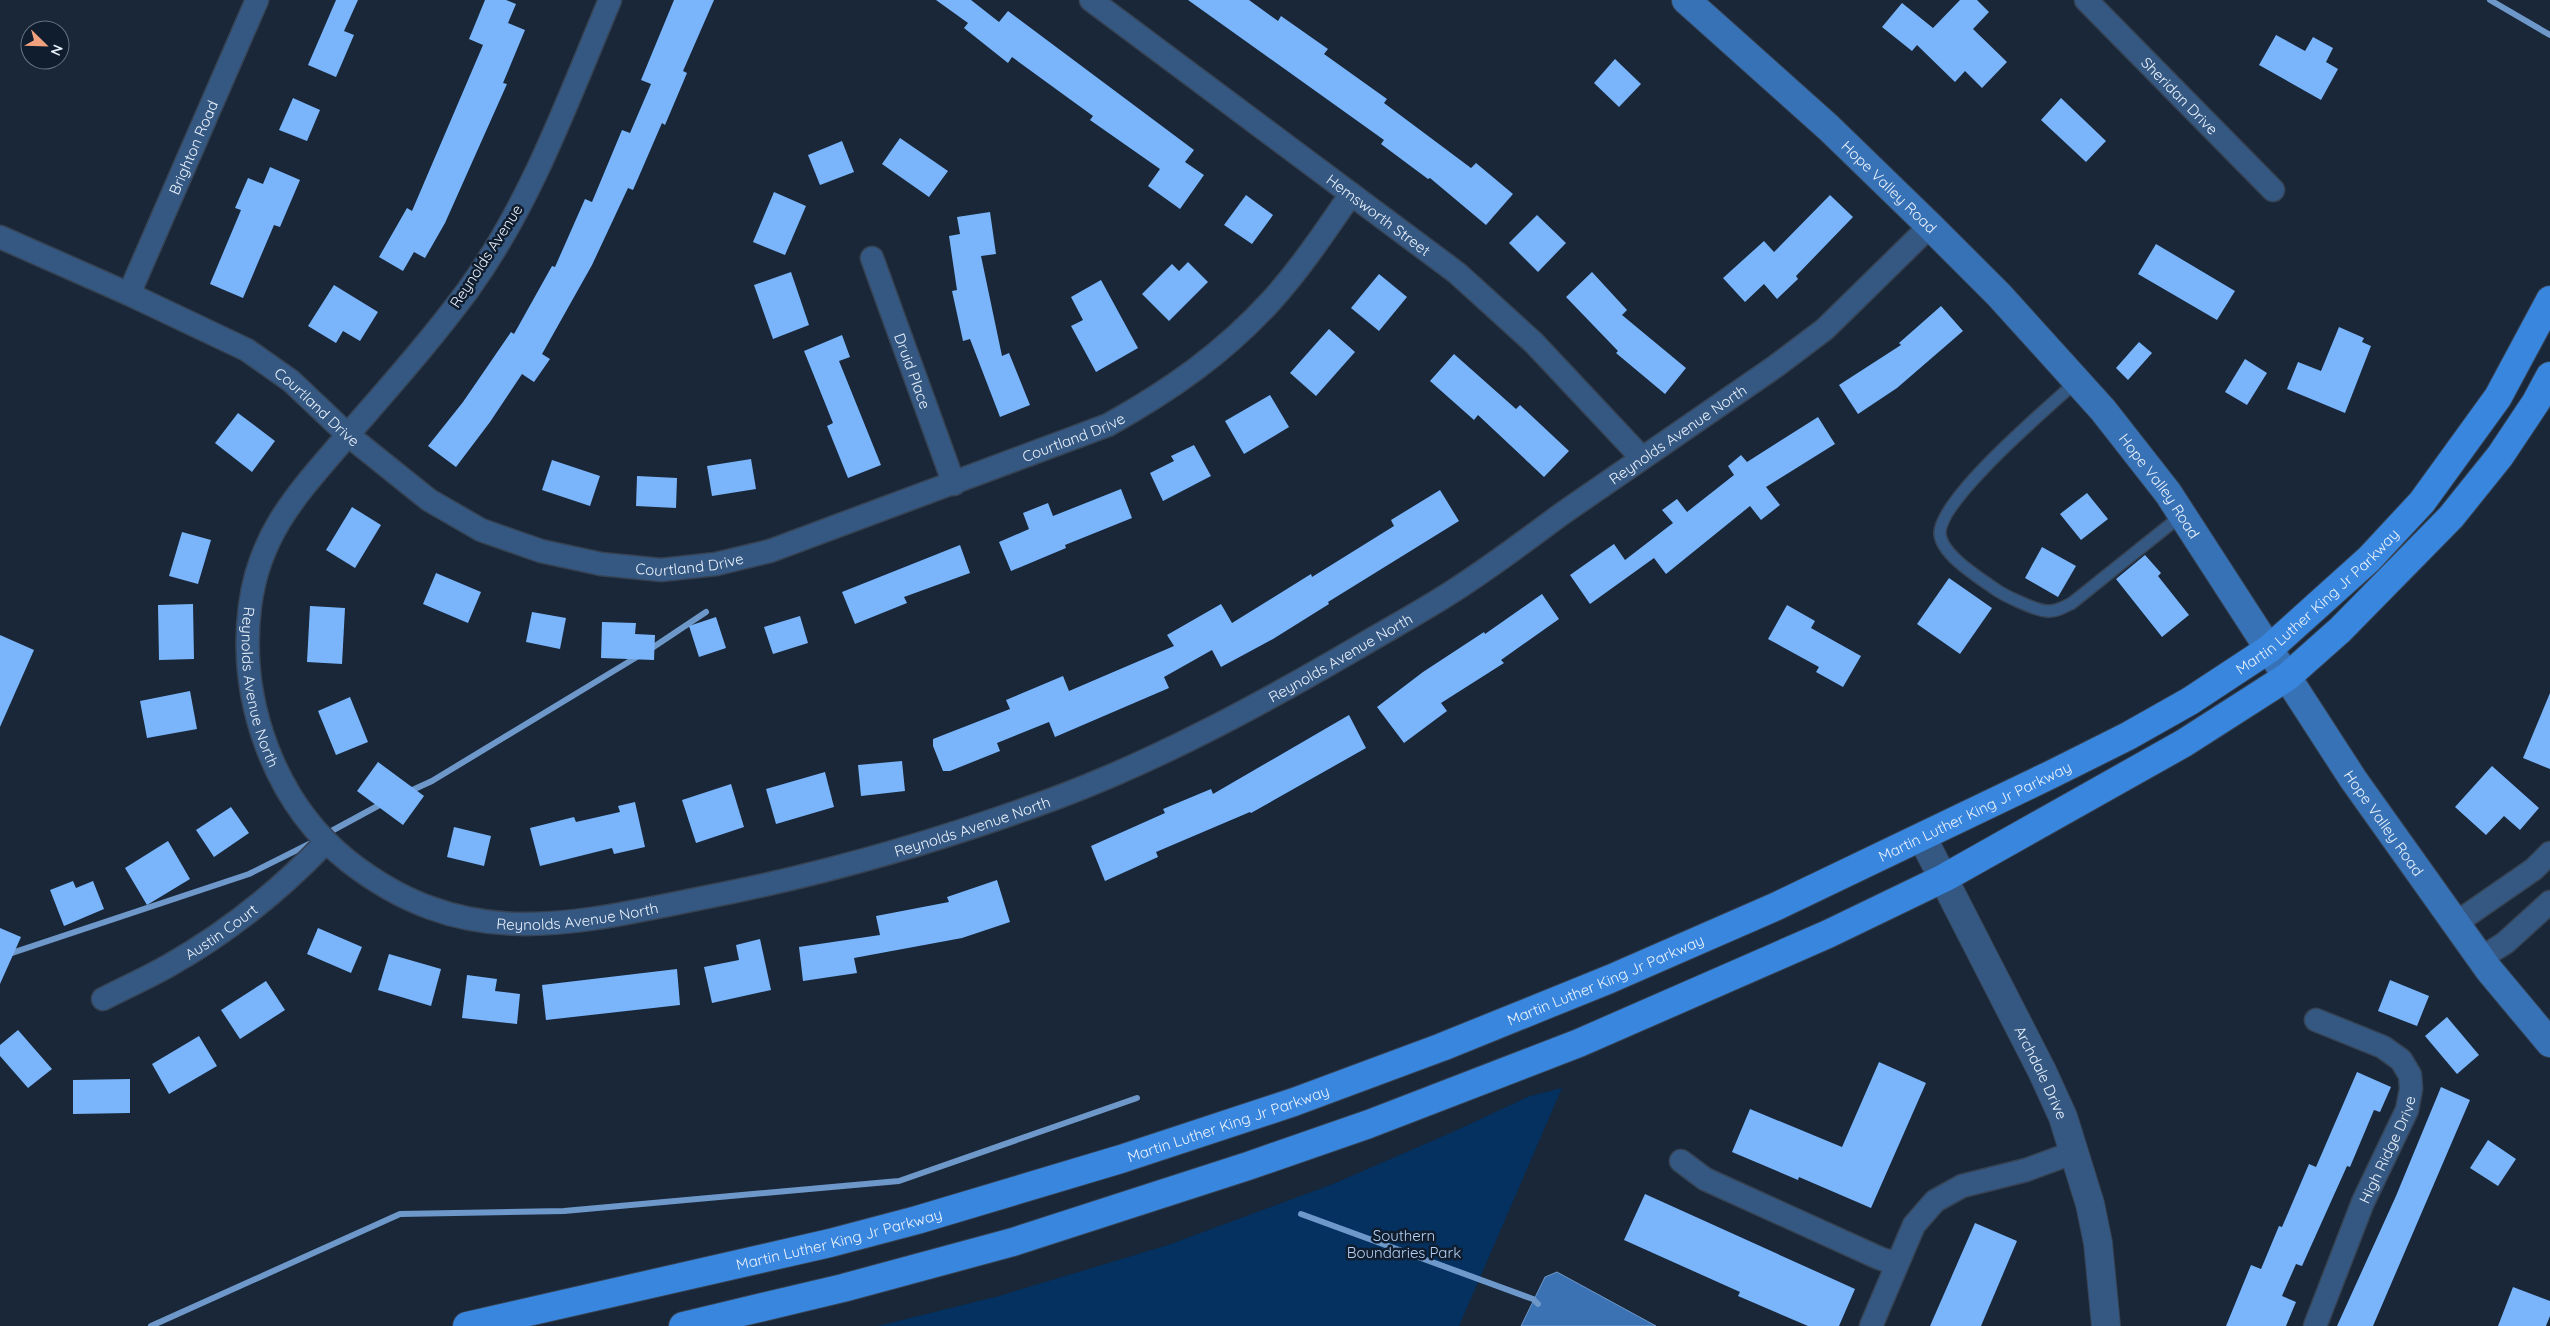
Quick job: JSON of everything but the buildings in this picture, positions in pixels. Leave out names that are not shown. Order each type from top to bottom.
[{"type":"main road","name":"Hope Valley Road","points":[[1686,0],[1829,128],[1930,226],[1999,295],[2109,417],[2168,493],[2353,779],[2481,958],[2550,1043]]},
{"type":"main road","name":"Martin Luther King Jr Parkway","points":[[466,1326],[530,1320],[918,1220],[1121,1160],[1294,1102],[1442,1047],[1610,979],[1777,906],[2128,736],[2190,701],[2269,649],[2369,559],[2422,502],[2498,396],[2550,300]]},
{"type":"main road","points":[[684,1326],[843,1288],[1013,1242],[1248,1166],[1369,1124],[1579,1043],[1828,934],[1944,878],[2184,743],[2287,677],[2340,630],[2451,517],[2500,456],[2536,402],[2550,376]]},
{"type":"street","name":"Brighton Road","points":[[130,294],[257,0]]},
{"type":"street","name":"Reynolds Avenue","points":[[348,435],[468,289],[513,220],[610,0]]},
{"type":"street","name":"Hemsworth Street","points":[[1091,0],[1457,273],[1534,343],[1642,458]]},
{"type":"street","name":"Sheridan Drive","points":[[2086,0],[2273,190]]},
{"type":"street","name":"Courtland Drive","points":[[0,237],[130,294],[247,350],[291,381],[348,435],[429,500],[480,530],[542,552],[602,564],[662,570],[716,564],[770,551],[1108,425],[1159,396],[1200,367],[1234,339],[1272,300],[1351,194]]},
{"type":"street","name":"Reynolds Avenue North","points":[[348,435],[299,490],[274,528],[258,567],[250,604],[247,647],[250,684],[259,720],[273,763],[303,815],[325,843],[390,890],[417,904],[449,915],[520,926],[625,913],[754,888],[861,861],[956,833],[1061,796],[1249,709],[1448,595],[1776,366],[1825,329],[1930,226]]},
{"type":"street","name":"Druid Place","points":[[872,258],[954,484]]},
{"type":"street","name":"Archdale Drive","points":[[1922,837],[2042,1071],[2075,1152],[2090,1204],[2098,1243],[2106,1326]]},
{"type":"street","name":"Austin Court","points":[[103,999],[169,966],[229,925],[274,891],[325,843]]},
{"type":"street","points":[[2456,923],[2534,869],[2550,853]]},
{"type":"street","points":[[2481,958],[2505,943],[2550,902]]},
{"type":"street","name":"High Ridge Drive","points":[[2315,1326],[2363,1202],[2407,1110],[2411,1089],[2410,1075],[2401,1060],[2382,1047],[2316,1020]]},
{"type":"street","points":[[1871,1326],[1914,1225],[1934,1201],[1962,1186],[2026,1170],[2075,1152]]},
{"type":"street","points":[[1681,1161],[1705,1179],[1878,1258],[1897,1264]]},
{"type":"lane","points":[[2077,381],[1967,485],[1942,522],[1940,535],[1946,551],[1997,591],[2045,612],[2056,610],[2072,603],[2182,515]]},
{"type":"green space","name":"Southern Boundaries Park","points":[[1562,1088],[1459,1326],[878,1326],[999,1296],[1168,1245],[1333,1184],[1530,1096]]},
{"type":"shaded area","points":[[1557,1272],[1656,1326],[1521,1326],[1545,1277]]},
{"type":"waterway","points":[[2490,0],[2550,35]]},
{"type":"waterway","points":[[649,650],[706,612]]},
{"type":"waterway","points":[[408,792],[432,781],[640,655]]},
{"type":"waterway","points":[[326,834],[385,802]]},
{"type":"waterway","points":[[0,957],[249,874],[315,841]]},
{"type":"waterway","points":[[151,1326],[400,1214],[564,1211],[899,1181],[1137,1098]]},
{"type":"waterway","points":[[1301,1214],[1533,1299],[1538,1304]]}]
